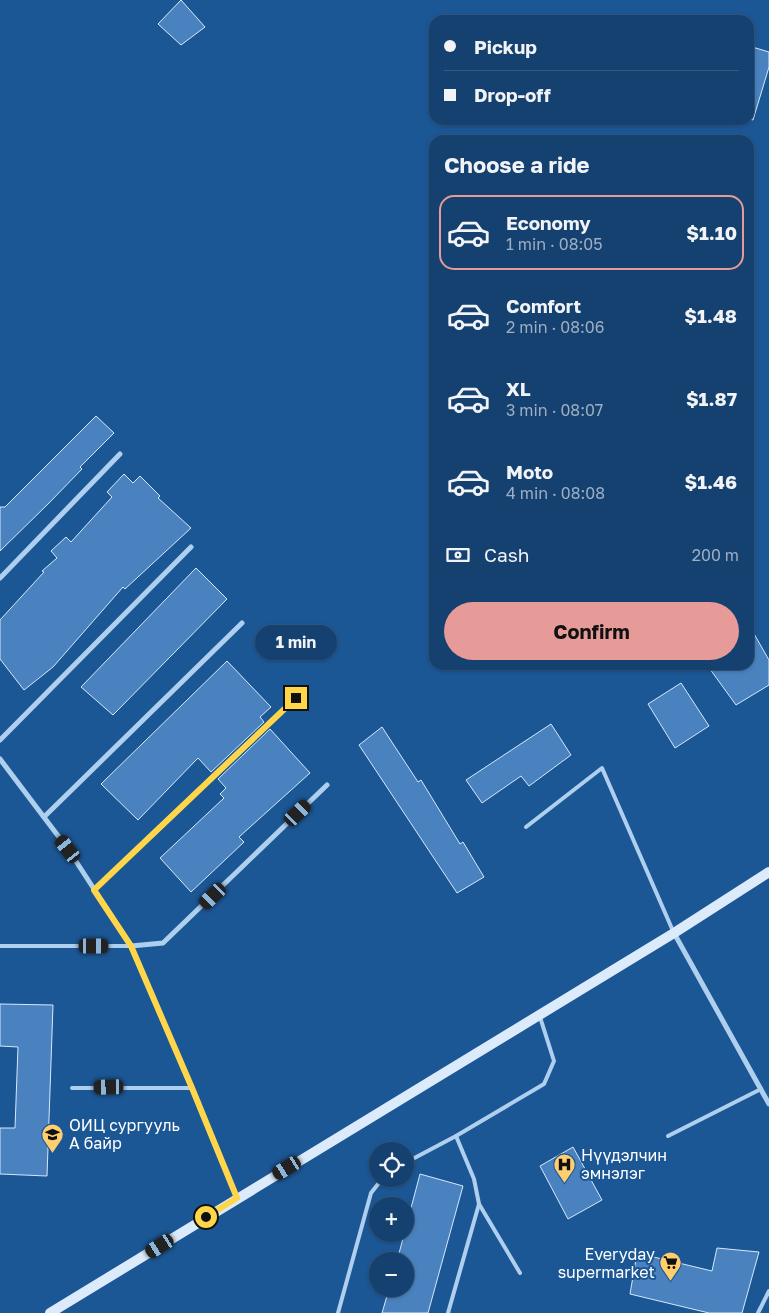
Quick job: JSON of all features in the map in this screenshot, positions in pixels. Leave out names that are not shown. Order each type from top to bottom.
[{"type":"street","points":[[0,578],[120,454]]},
{"type":"street","points":[[0,740],[191,547]]},
{"type":"street","points":[[44,817],[242,623]]},
{"type":"street","points":[[94,890],[296,698]]},
{"type":"street","points":[[0,759],[44,817],[131,946],[237,1198]]},
{"type":"street","points":[[131,946],[163,943],[327,785]]},
{"type":"street","points":[[50,1313],[674,933],[769,872]]},
{"type":"street","points":[[674,933],[769,1104]]},
{"type":"lane","points":[[526,828],[602,768],[674,933]]},
{"type":"lane","points":[[0,946],[131,946]]},
{"type":"lane","points":[[414,1159],[544,1084],[554,1062],[539,1015]]},
{"type":"lane","points":[[72,1088],[192,1088]]},
{"type":"lane","points":[[668,1136],[761,1089]]},
{"type":"lane","points":[[456,1136],[474,1179],[479,1204],[520,1273]]},
{"type":"lane","points":[[338,1313],[371,1193],[376,1187]]},
{"type":"lane","points":[[448,1313],[479,1204]]},
{"type":"lane","points":[[758,1313],[769,1292]]},
{"type":"building","points":[[181,0],[205,27],[181,45],[158,24]]},
{"type":"building","points":[[754,48],[769,52],[769,67],[754,117]]},
{"type":"building","points":[[96,416],[114,433],[80,467],[82,469],[0,551],[0,507],[5,507]]},
{"type":"building","points":[[124,474],[133,483],[140,476],[160,496],[158,498],[191,528],[125,589],[123,587],[53,667],[24,690],[0,659],[0,620],[44,572],[42,571],[57,558],[51,551],[66,537],[71,542],[112,497],[107,492]]},
{"type":"building","points":[[196,568],[227,599],[113,715],[81,687]]},
{"type":"building","points":[[754,634],[769,660],[769,685],[736,705],[711,670],[754,670]]},
{"type":"building","points":[[227,661],[271,707],[260,717],[264,722],[211,772],[198,758],[138,820],[101,784]]},
{"type":"building","points":[[681,683],[709,726],[675,748],[648,704]]},
{"type":"building","points":[[551,724],[571,755],[529,786],[521,776],[482,803],[466,780]]},
{"type":"building","points":[[382,727],[418,782],[421,780],[460,844],[463,842],[484,877],[457,893],[359,745]]},
{"type":"building","points":[[270,729],[310,773],[239,837],[244,842],[191,892],[160,858],[224,798],[220,794],[226,788],[218,779]]},
{"type":"building","name":"ОИЦ сургууль А байр","points":[[0,1004],[53,1005],[47,1176],[0,1174],[0,1128],[15,1128],[18,1047],[0,1046]]},
{"type":"building","name":"Нүүдэлчин эмнэлэг","points":[[573,1147],[602,1200],[568,1219],[540,1166]]},
{"type":"building","points":[[420,1174],[463,1186],[428,1313],[382,1313],[387,1297],[414,1297],[414,1252],[399,1252],[402,1242],[414,1242],[414,1197]]},
{"type":"building","points":[[717,1248],[759,1252],[742,1313],[709,1313],[630,1294],[637,1253],[712,1271]]},
{"type":"place","name":"ОИЦ сургууль А байр","points":[[53,1153]]},
{"type":"place","name":"Нүүдэлчин эмнэлэг","points":[[565,1183]]},
{"type":"place","name":"Everyday supermarket","points":[[671,1282]]},
{"type":"route","points":[[206,1217],[237,1198],[131,946],[94,890],[296,698]]}]
